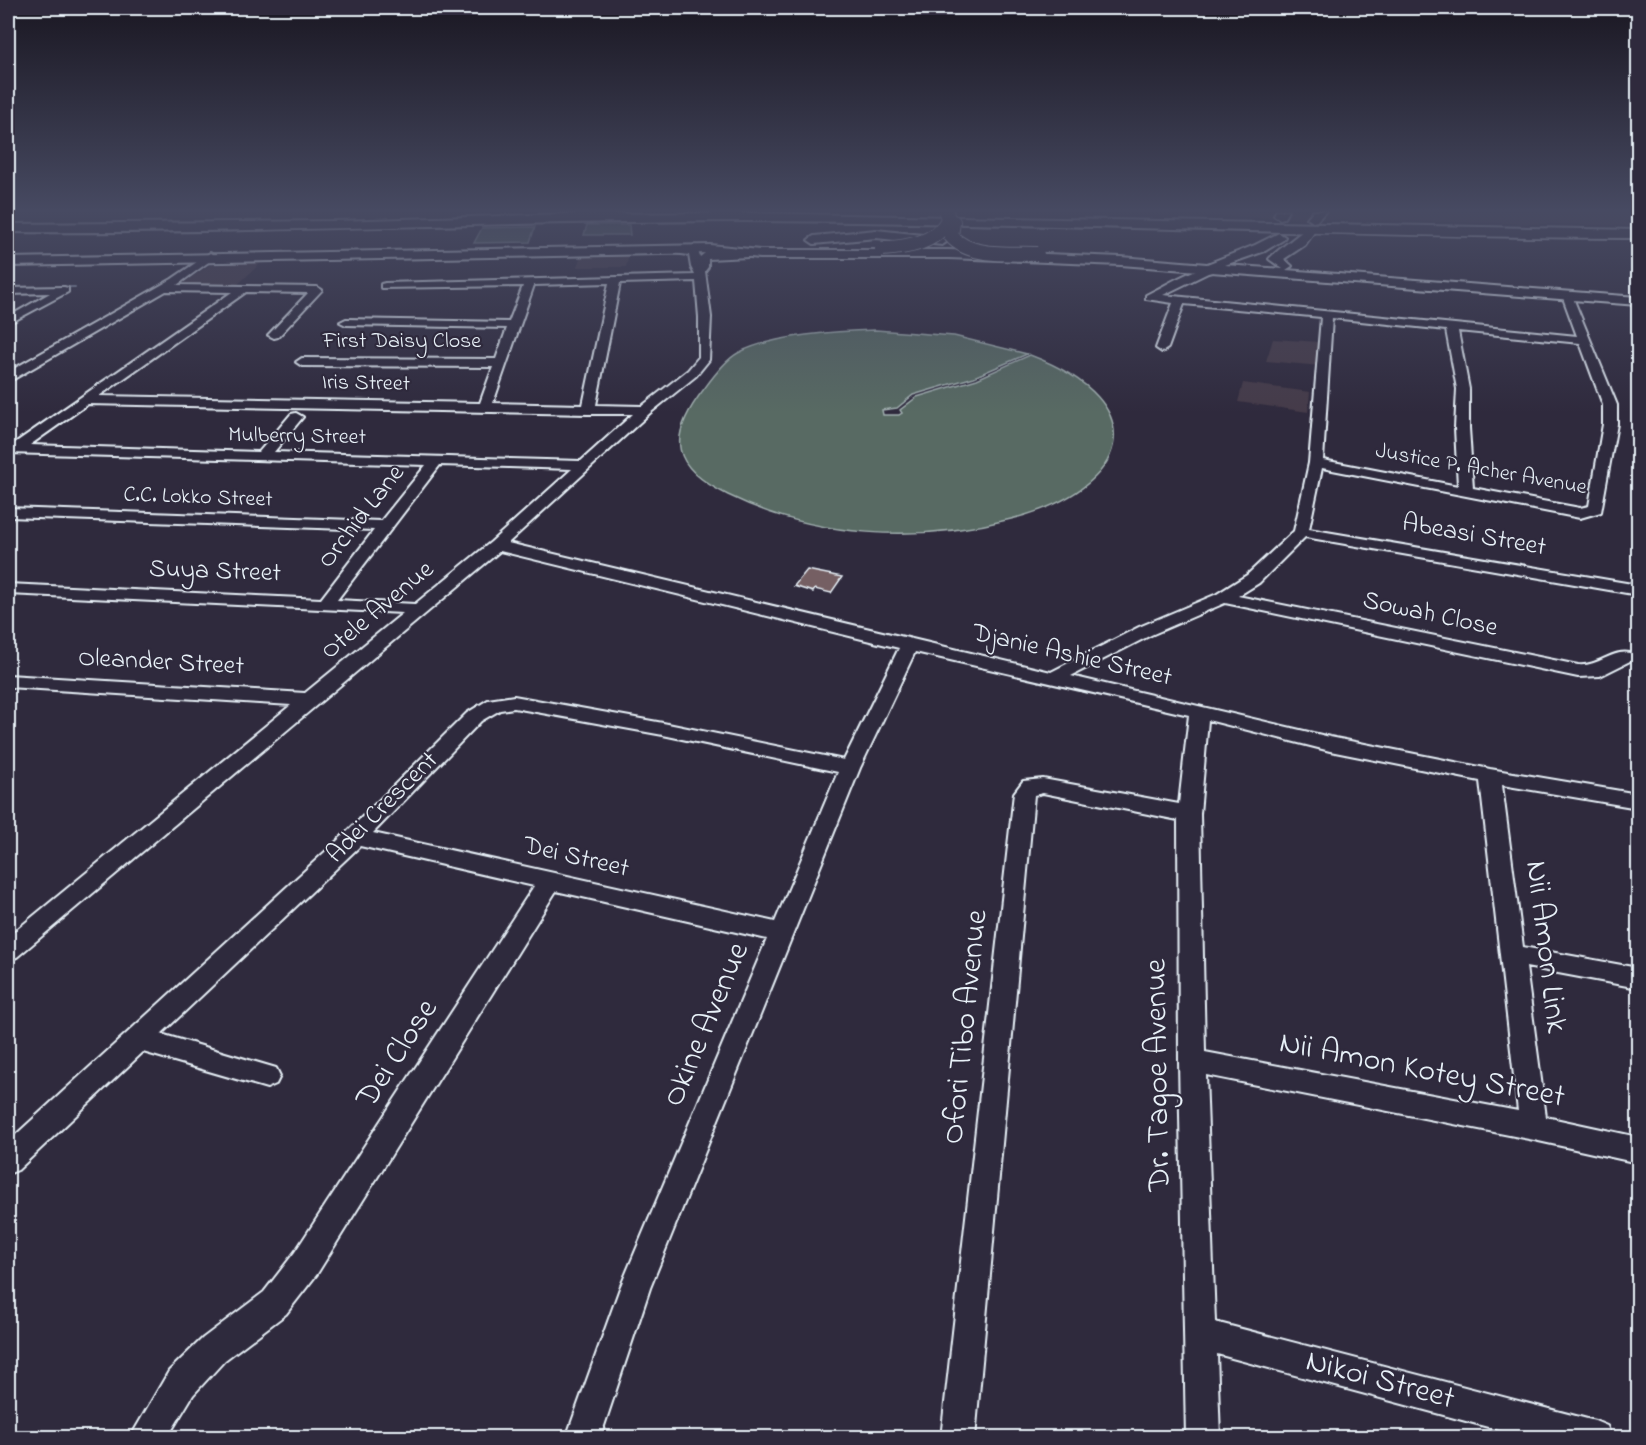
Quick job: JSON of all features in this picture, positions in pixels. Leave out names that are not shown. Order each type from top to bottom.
[{"type":"main road","points":[[1372,278],[1638,301]]},
{"type":"main road","points":[[1378,278],[1483,288]]},
{"type":"street","points":[[8,376],[177,278]]},
{"type":"street","points":[[385,286],[637,278]]},
{"type":"street","name":"Otele Avenue","points":[[8,950],[497,545],[645,410],[692,373],[705,357],[705,317],[701,278]]},
{"type":"street","points":[[1189,278],[1150,297],[1585,340]]},
{"type":"street","points":[[588,410],[615,280]]},
{"type":"street","points":[[485,407],[530,282]]},
{"type":"street","points":[[163,288],[317,290],[274,335]]},
{"type":"street","points":[[8,291],[64,290],[8,321]]},
{"type":"street","points":[[11,449],[87,400],[242,290]]},
{"type":"street","name":"Justice P. Acher Avenue","points":[[1316,463],[1580,513],[1596,509],[1610,424],[1610,405],[1567,294]]},
{"type":"street","points":[[1162,348],[1179,301]]},
{"type":"street","points":[[1055,677],[1145,631],[1223,598],[1253,579],[1301,532],[1316,463],[1327,315]]},
{"type":"street","points":[[346,322],[513,325]]},
{"type":"street","points":[[1451,327],[1462,389],[1466,491]]},
{"type":"street","name":"First Daisy Close","points":[[302,362],[502,363]]},
{"type":"street","name":"Iris Street","points":[[87,400],[645,410]]},
{"type":"street","points":[[262,457],[296,417]]},
{"type":"street","name":"Mulberry Street","points":[[11,449],[585,465]]},
{"type":"street","name":"Orchid Lane","points":[[327,602],[436,462]]},
{"type":"street","name":"C.C. Lokko Street","points":[[8,512],[386,526]]},
{"type":"street","name":"Abeasi Street","points":[[1301,532],[1638,590]]},
{"type":"street","name":"Djanie Ashie Street","points":[[497,545],[1330,744],[1490,776],[1638,801]]},
{"type":"street","name":"Suya Street","points":[[8,589],[327,602],[420,609]]},
{"type":"street","name":"Sowah Close","points":[[1223,598],[1578,671],[1593,672],[1624,657]]},
{"type":"street","name":"Okine Avenue","points":[[583,1437],[635,1288],[850,768],[909,645]]},
{"type":"street","name":"Oleander Street","points":[[8,681],[312,700]]},
{"type":"street","name":"Adei Crescent","points":[[8,1160],[357,837],[474,717],[495,704],[514,702],[663,729],[850,768]]},
{"type":"street","name":"Dr. Tagoe Avenue","points":[[1199,711],[1189,814],[1192,1061],[1203,1437]]},
{"type":"street","name":"Nii Amon Link","points":[[1490,776],[1534,1127]]},
{"type":"street","name":"Ofori Tibo Avenue","points":[[958,1437],[975,1289],[1024,793],[1030,786],[1043,786],[1189,814]]},
{"type":"street","name":"Dei Street","points":[[357,837],[783,933]]},
{"type":"street","name":"Dei Close","points":[[147,1437],[181,1383],[214,1349],[275,1303],[306,1263],[549,882]]},
{"type":"street","points":[[1513,955],[1638,978]]},
{"type":"street","points":[[138,1039],[267,1076]]},
{"type":"street","name":"Nii Amon Kotey Street","points":[[1192,1061],[1534,1127],[1638,1150]]},
{"type":"street","name":"Nikoi Street","points":[[1200,1334],[1595,1437]]},
{"type":"shaded area","points":[[190,278],[244,278],[235,287],[177,287]]},
{"type":"shaded area","points":[[1273,339],[1321,342],[1320,366],[1266,361]]},
{"type":"shaded area","points":[[1243,383],[1310,392],[1308,412],[1238,402]]},
{"type":"green space","points":[[876,330],[954,336],[1027,354],[974,377],[913,395],[897,408],[882,410],[883,415],[899,415],[902,413],[900,410],[917,397],[977,379],[1030,355],[1071,375],[1098,397],[1112,421],[1114,444],[1103,467],[1083,488],[1052,505],[1011,519],[976,527],[904,533],[831,528],[761,509],[709,484],[695,474],[685,462],[680,450],[680,437],[684,422],[707,385],[733,356],[752,347],[786,338]]},
{"type":"building","points":[[807,570],[842,577],[831,593],[815,589],[813,592],[794,586]]},
{"type":"waterway","points":[[8,288],[75,287]]}]
